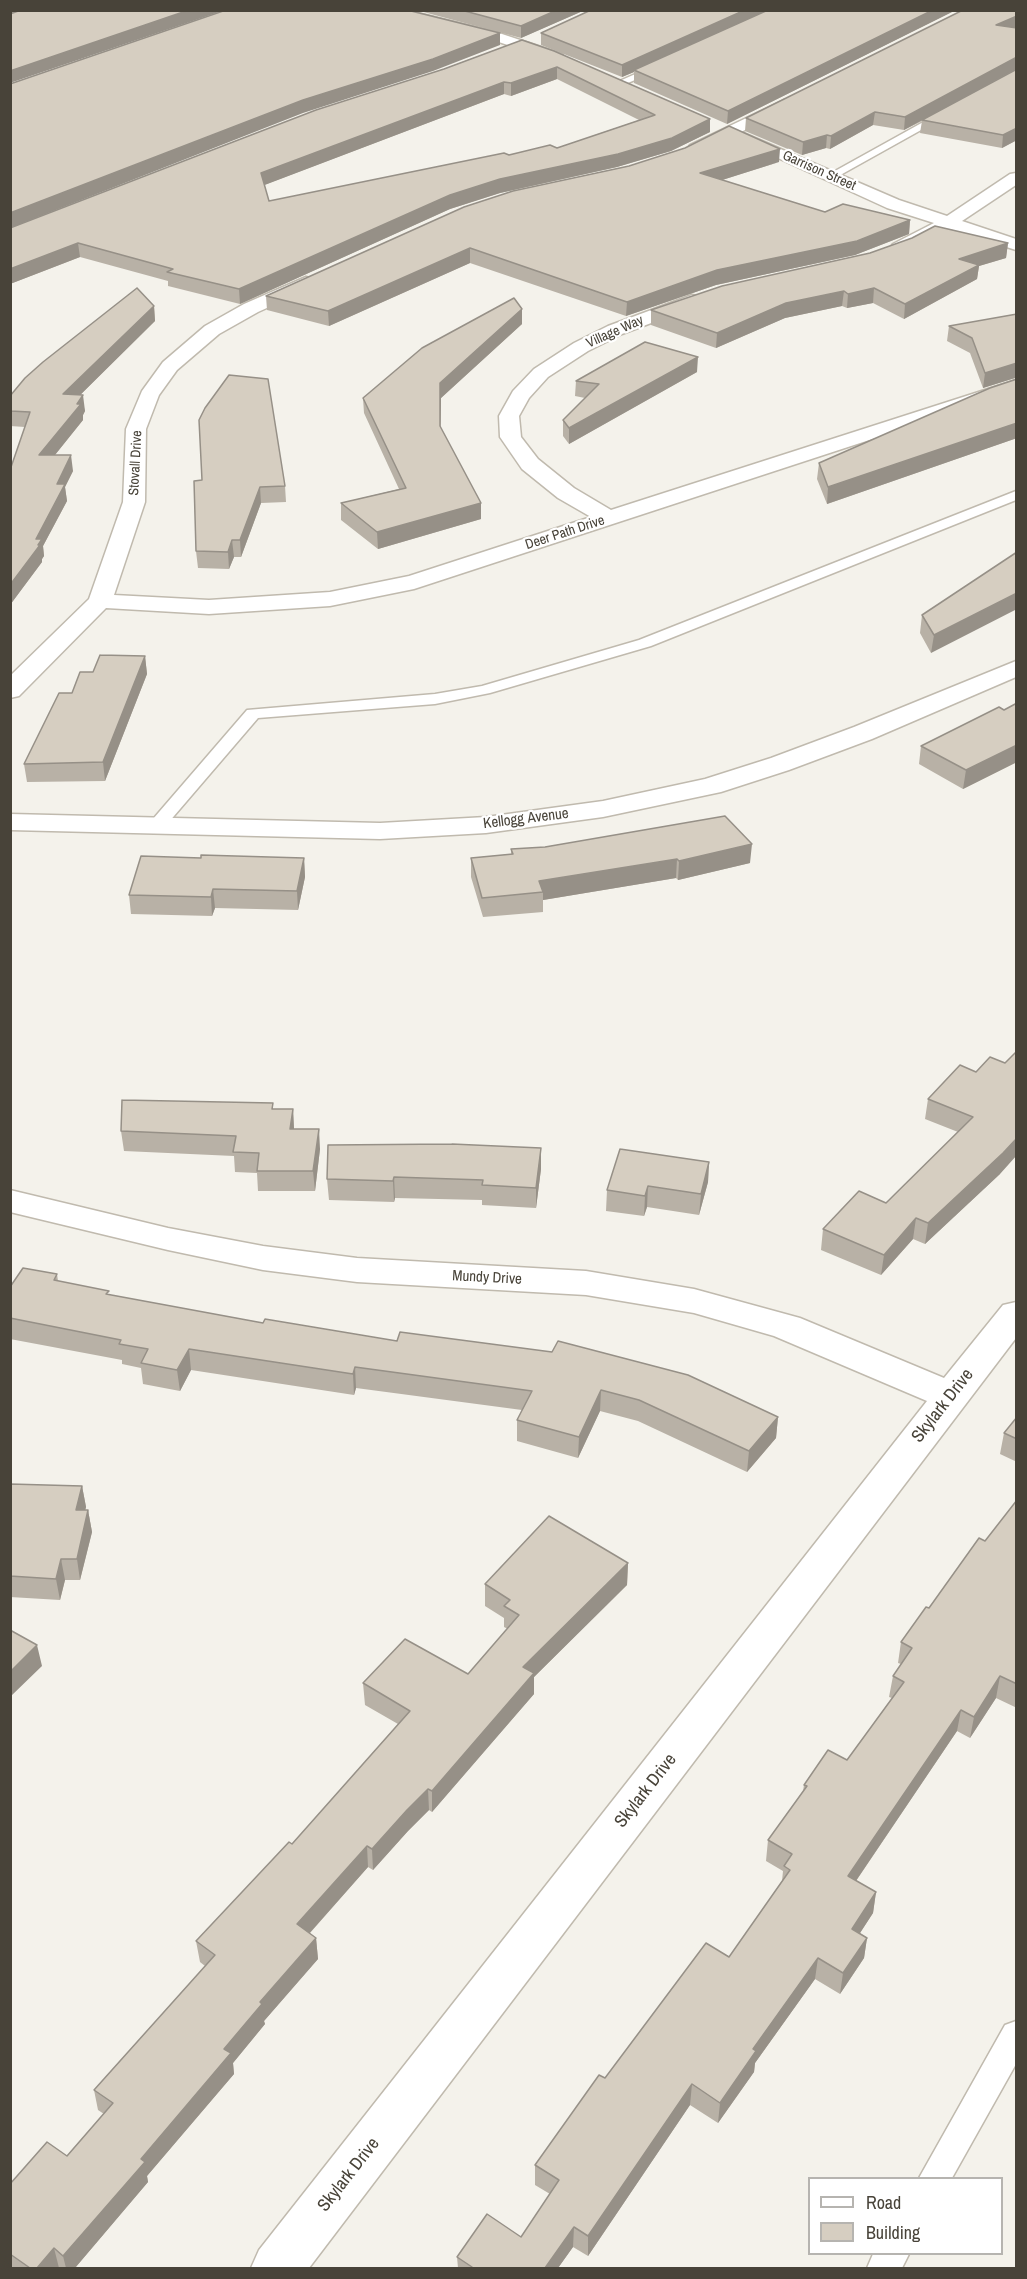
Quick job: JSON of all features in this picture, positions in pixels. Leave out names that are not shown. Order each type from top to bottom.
[{"type":"street","points":[[385,10],[437,21],[522,45],[570,62]]},
{"type":"street","points":[[501,53],[543,37]]},
{"type":"street","points":[[615,81],[642,93]]},
{"type":"street","points":[[678,156],[804,95]]},
{"type":"street","name":"Garrison Street","points":[[708,122],[893,204],[1017,245]]},
{"type":"street","points":[[883,254],[904,246],[948,223],[1017,178]]},
{"type":"street","name":"Stovall Drive","points":[[10,691],[100,602],[134,502],[136,429],[149,395],[170,366],[212,330],[252,308],[326,274]]},
{"type":"street","name":"Village Way","points":[[610,519],[566,493],[530,464],[511,437],[509,416],[520,395],[541,373],[581,347],[615,330],[707,296]]},
{"type":"street","name":"Deer Path Drive","points":[[100,602],[209,607],[330,598],[414,582],[1017,386]]},
{"type":"street","name":"Kellogg Avenue","points":[[10,822],[380,831],[486,825],[603,809],[711,786],[780,764],[863,733],[1017,668]]},
{"type":"street","name":"Mundy Drive","points":[[10,1201],[168,1239],[263,1258],[357,1270],[586,1283],[694,1300],[787,1327],[951,1396]]},
{"type":"street","name":"Skylark Drive","points":[[277,2268],[951,1396],[1017,1314]]},
{"type":"lane","points":[[615,81],[664,64]]},
{"type":"lane","points":[[831,176],[955,108]]},
{"type":"lane","points":[[156,826],[253,713],[435,699],[484,690],[645,643],[1017,495]]},
{"type":"lane","points":[[935,2177],[1017,2035]]},
{"type":"lane","points":[[883,2268],[891,2255]]},
{"type":"building","points":[[21,10],[189,10],[10,71],[10,14]]},
{"type":"building","points":[[226,10],[407,10],[500,33],[433,59],[303,100],[10,213],[10,84]]},
{"type":"building","points":[[461,10],[557,10],[521,26]]},
{"type":"building","points":[[591,10],[745,10],[622,65],[541,33]]},
{"type":"building","points":[[768,10],[933,10],[728,111],[634,70]]},
{"type":"building","points":[[963,10],[1017,10],[1017,16],[996,25],[1017,28],[1017,57],[905,117],[875,112],[831,136],[827,135],[803,142],[746,118]]},
{"type":"building","points":[[522,40],[554,51],[710,119],[672,138],[618,154],[500,179],[450,195],[239,289],[167,272],[173,269],[78,243],[10,269],[10,228],[316,110],[444,69]],"holes":[[[557,67],[655,115],[557,148],[550,145],[509,155],[504,153],[269,201],[261,173],[504,82],[511,83]]]},
{"type":"building","points":[[1017,69],[1017,128],[1003,135],[922,120]]},
{"type":"building","points":[[729,126],[780,149],[700,173],[825,212],[843,204],[910,220],[857,241],[717,270],[627,302],[470,248],[328,311],[266,296],[464,207],[513,191],[629,166],[685,148]]},
{"type":"building","points":[[935,226],[1008,243],[959,259],[979,265],[905,304],[874,288],[848,294],[844,291],[786,303],[717,333],[651,310],[722,286],[870,253],[912,238]]},
{"type":"building","points":[[137,288],[154,306],[63,394],[83,395],[77,404],[81,404],[39,455],[71,455],[57,484],[65,484],[36,539],[42,539],[38,545],[40,545],[10,585],[10,470],[30,412],[10,411],[10,396],[43,362]]},
{"type":"building","points":[[514,298],[522,309],[440,383],[440,426],[481,503],[377,532],[341,503],[406,488],[363,398],[422,348]]},
{"type":"building","points":[[1017,314],[1017,363],[985,373],[972,338],[949,326]]},
{"type":"building","points":[[645,342],[698,357],[569,428],[563,420],[599,384],[576,381]]},
{"type":"building","points":[[229,375],[268,379],[285,486],[260,487],[240,540],[232,540],[228,552],[196,551],[194,481],[202,480],[199,420]]},
{"type":"building","points":[[1017,379],[1017,423],[828,487],[819,463],[990,388]]},
{"type":"building","points":[[1017,552],[1017,593],[934,635],[922,615]]},
{"type":"building","points":[[100,655],[145,656],[103,762],[24,764],[59,693],[72,693],[80,672],[93,672]]},
{"type":"building","points":[[1017,703],[1017,745],[966,770],[921,746],[999,707],[1004,710]]},
{"type":"building","points":[[725,816],[752,844],[679,861],[677,859],[539,881],[543,892],[482,898],[471,858],[513,854],[511,849],[545,847]]},
{"type":"building","points":[[201,855],[304,858],[297,891],[213,889],[211,897],[129,895],[141,856],[201,858]]},
{"type":"building","points":[[1017,1051],[1017,1138],[928,1223],[916,1218],[884,1255],[823,1229],[859,1191],[886,1203],[973,1117],[928,1099],[960,1065],[976,1072],[990,1057],[1005,1063]]},
{"type":"building","points":[[122,1100],[273,1103],[272,1109],[293,1109],[290,1129],[319,1129],[313,1171],[257,1171],[259,1153],[233,1152],[236,1136],[121,1131]]},
{"type":"building","points":[[452,1144],[541,1148],[536,1188],[482,1185],[483,1180],[394,1177],[393,1181],[327,1179],[328,1145]]},
{"type":"building","points":[[620,1149],[709,1162],[701,1194],[648,1186],[645,1196],[607,1190]]},
{"type":"building","points":[[23,1268],[57,1274],[54,1280],[109,1291],[106,1294],[263,1323],[265,1319],[397,1341],[400,1332],[552,1352],[558,1341],[688,1375],[778,1417],[749,1451],[639,1400],[601,1390],[579,1437],[517,1420],[532,1391],[355,1367],[353,1374],[189,1349],[177,1370],[141,1363],[148,1349],[119,1344],[121,1340],[10,1318],[10,1287]]},
{"type":"building","points":[[1017,1417],[1017,1439],[1004,1433]]},
{"type":"building","points":[[10,1484],[82,1486],[76,1510],[88,1510],[77,1559],[61,1559],[56,1579],[10,1576]]},
{"type":"building","points":[[1017,1500],[1017,1684],[1000,1676],[974,1717],[961,1710],[848,1876],[876,1892],[852,1929],[867,1938],[843,1973],[818,1958],[753,2049],[756,2051],[720,2103],[692,2084],[588,2236],[574,2227],[545,2268],[471,2268],[457,2257],[487,2214],[521,2237],[559,2180],[535,2165],[599,2075],[605,2078],[706,1943],[729,1957],[790,1870],[784,1866],[792,1854],[768,1840],[807,1786],[804,1785],[828,1750],[847,1760],[904,1682],[893,1676],[912,1648],[901,1642],[926,1607],[929,1608],[979,1538],[985,1541]]},
{"type":"building","points":[[549,1516],[628,1563],[523,1667],[534,1673],[432,1791],[428,1789],[372,1849],[367,1846],[297,1924],[316,1938],[260,2002],[262,2004],[224,2049],[231,2053],[141,2159],[145,2162],[63,2256],[54,2248],[37,2268],[30,2268],[10,2254],[10,2184],[47,2142],[67,2156],[113,2103],[94,2090],[215,1955],[196,1941],[289,1842],[292,1844],[410,1711],[363,1683],[405,1639],[468,1674],[519,1615],[504,1606],[510,1600],[485,1584]]},
{"type":"building","points":[[10,1630],[37,1645],[10,1672]]}]
